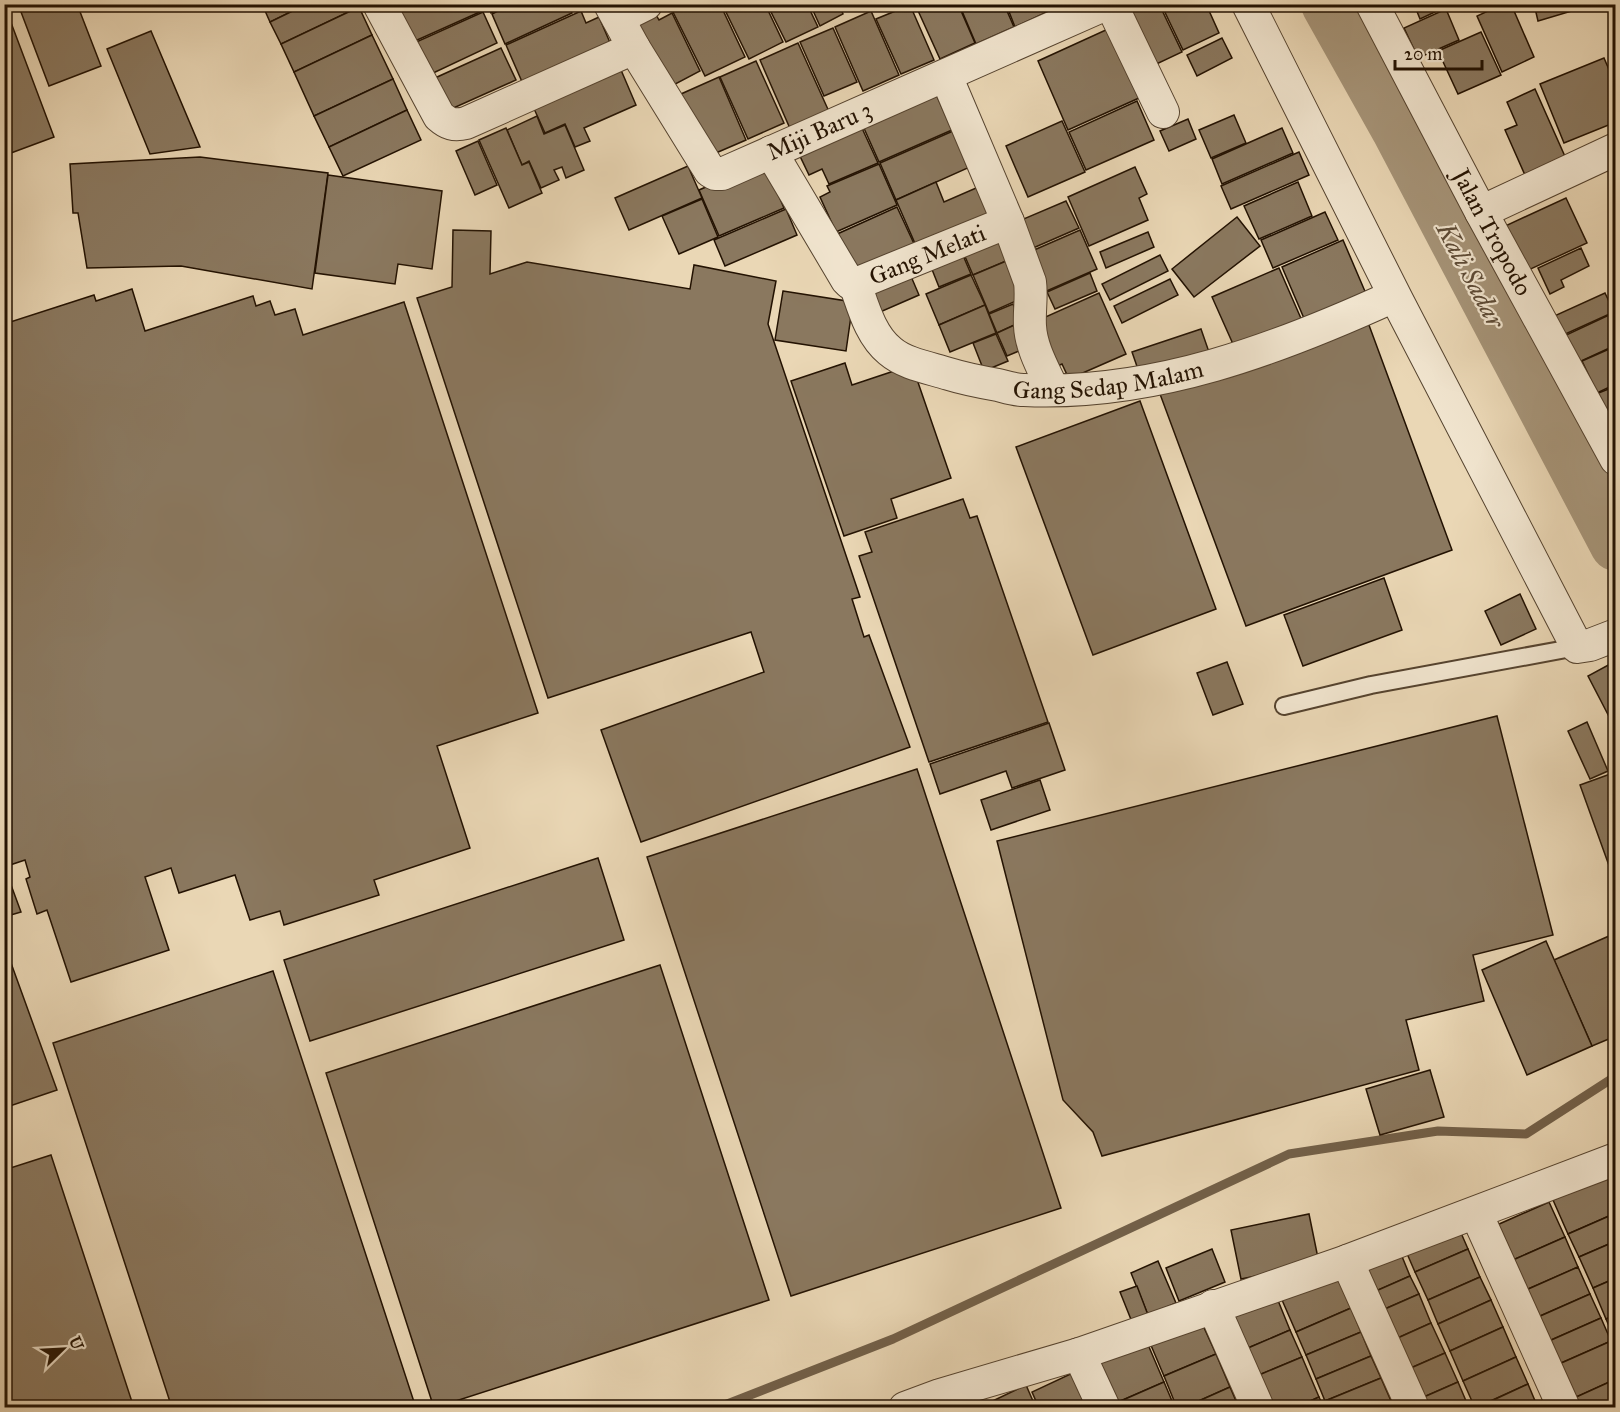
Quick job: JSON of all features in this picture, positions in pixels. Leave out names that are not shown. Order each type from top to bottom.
[{"type":"street","points":[[379,4],[439,116],[445,122],[452,124],[466,123],[634,48]]},
{"type":"street","points":[[614,11],[646,4]]},
{"type":"street","name":"Miji Baru 3","points":[[614,11],[634,48],[710,171],[722,174],[1106,4]]},
{"type":"street","points":[[1111,4],[1163,112]]},
{"type":"street","points":[[1248,4],[1394,296],[1594,642]]},
{"type":"street","name":"Jalan Tropodo","points":[[1372,4],[1481,213],[1616,459]]},
{"type":"street","points":[[946,76],[1007,219],[1030,282],[1032,293],[1030,328],[1034,347],[1053,390]]},
{"type":"street","points":[[1481,213],[1616,149]]},
{"type":"street","name":"Gang Melati","points":[[771,152],[850,283],[855,284],[1007,219]]},
{"type":"street","name":"Gang Sedap Malam","points":[[855,284],[878,339],[897,356],[960,377],[1022,390],[1080,390],[1149,381],[1209,367],[1312,332],[1394,296]]},
{"type":"street","points":[[905,1407],[943,1401],[1347,1261],[1616,1159]]},
{"type":"street","points":[[1476,1213],[1564,1407]]},
{"type":"street","points":[[1347,1261],[1413,1407]]},
{"type":"street","points":[[1213,1306],[1258,1407]]},
{"type":"street","points":[[1079,1354],[1104,1407]]},
{"type":"lane","points":[[1284,706],[1371,685],[1594,642]]},
{"type":"building","points":[[4,4],[54,137],[11,153],[4,134]]},
{"type":"building","points":[[18,4],[77,4],[101,66],[49,86]]},
{"type":"building","points":[[262,4],[307,4],[270,22]]},
{"type":"building","points":[[307,4],[358,4],[359,7],[281,44],[270,22]]},
{"type":"building","points":[[406,4],[479,4],[482,11],[415,41],[399,7]]},
{"type":"building","points":[[487,4],[510,4],[491,13]]},
{"type":"building","points":[[512,4],[569,4],[572,13],[505,44],[492,14]]},
{"type":"building","points":[[683,4],[720,4],[745,57],[705,76],[672,10]]},
{"type":"building","points":[[722,4],[765,4],[783,42],[749,59]]},
{"type":"building","points":[[767,4],[807,4],[818,27],[786,42]]},
{"type":"building","points":[[810,4],[839,4],[843,14],[820,26]]},
{"type":"building","points":[[915,4],[958,4],[975,43],[940,59]]},
{"type":"building","points":[[959,4],[1004,4],[1014,27],[976,44]]},
{"type":"building","points":[[1006,4],[1041,4],[1045,13],[1015,27]]},
{"type":"building","points":[[1042,4],[1066,4],[1046,13]]},
{"type":"building","points":[[1135,4],[1159,4],[1182,52],[1148,68],[1121,12]]},
{"type":"building","points":[[1161,4],[1206,4],[1219,33],[1183,50]]},
{"type":"building","points":[[1414,4],[1452,4],[1420,19]]},
{"type":"building","points":[[1476,4],[1490,4],[1478,10]]},
{"type":"building","points":[[1503,4],[1511,4],[1534,57],[1502,72],[1477,16]]},
{"type":"building","points":[[1534,4],[1591,4],[1592,5],[1538,21]]},
{"type":"building","points":[[910,5],[934,60],[901,74],[876,19]]},
{"type":"building","points":[[359,7],[372,35],[294,72],[281,44]]},
{"type":"building","points":[[1446,9],[1459,40],[1418,58],[1404,28]]},
{"type":"building","points":[[581,11],[586,23],[599,17],[611,45],[523,84],[506,45]]},
{"type":"building","points":[[871,11],[899,75],[863,91],[835,27]]},
{"type":"building","points":[[483,12],[497,43],[429,75],[414,43]]},
{"type":"building","points":[[655,13],[659,20],[672,13],[700,71],[664,90],[635,23]]},
{"type":"building","points":[[833,28],[857,82],[824,96],[800,42]]},
{"type":"building","points":[[1108,29],[1139,98],[1068,130],[1038,61]]},
{"type":"building","points":[[151,31],[200,147],[150,154],[107,49]]},
{"type":"building","points":[[1481,32],[1501,75],[1458,94],[1438,51]]},
{"type":"building","points":[[372,35],[393,79],[314,116],[294,72]]},
{"type":"building","points":[[1222,38],[1232,58],[1197,76],[1187,55]]},
{"type":"building","points":[[798,43],[831,116],[792,133],[760,60]]},
{"type":"building","points":[[501,48],[516,80],[449,110],[435,78]]},
{"type":"building","points":[[1604,58],[1616,86],[1616,122],[1564,143],[1540,84]]},
{"type":"building","points":[[756,61],[784,123],[748,139],[720,77]]},
{"type":"building","points":[[618,63],[636,105],[584,128],[590,141],[575,147],[565,124],[545,133],[531,102]]},
{"type":"building","points":[[719,77],[746,140],[709,156],[681,94]]},
{"type":"building","points":[[393,79],[407,110],[329,147],[314,116]]},
{"type":"building","points":[[1535,89],[1567,161],[1528,182],[1505,130],[1517,125],[1507,102]]},
{"type":"building","points":[[936,94],[952,130],[879,162],[863,126]]},
{"type":"building","points":[[1137,101],[1154,140],[1086,170],[1069,132]]},
{"type":"building","points":[[407,110],[421,140],[343,176],[329,147]]},
{"type":"building","points":[[1234,115],[1246,143],[1211,158],[1199,130]]},
{"type":"building","points":[[537,116],[544,134],[565,125],[584,170],[566,178],[562,167],[554,170],[559,180],[541,188],[529,161],[522,165],[507,130]]},
{"type":"building","points":[[1188,119],[1196,139],[1169,151],[1160,131]]},
{"type":"building","points":[[1062,121],[1085,172],[1028,197],[1006,146]]},
{"type":"building","points":[[861,126],[878,163],[829,184],[822,169],[809,175],[799,154]]},
{"type":"building","points":[[506,128],[522,165],[529,162],[542,193],[509,208],[479,140]]},
{"type":"building","points":[[1282,128],[1293,153],[1222,184],[1212,159]]},
{"type":"building","points":[[953,131],[970,167],[896,200],[880,163]]},
{"type":"building","points":[[478,141],[497,185],[475,195],[456,151]]},
{"type":"building","points":[[1299,152],[1309,175],[1231,209],[1221,186]]},
{"type":"building","points":[[200,157],[328,173],[312,289],[181,266],[87,268],[78,213],[73,213],[70,164]]},
{"type":"building","points":[[764,162],[784,208],[719,236],[699,190]]},
{"type":"building","points":[[879,164],[897,205],[836,232],[820,197],[830,192],[827,186]]},
{"type":"building","points":[[688,166],[702,198],[629,230],[615,198]]},
{"type":"building","points":[[1135,167],[1147,194],[1139,198],[1148,220],[1089,246],[1068,197]]},
{"type":"building","points":[[328,175],[442,191],[432,269],[398,264],[395,284],[315,273]]},
{"type":"building","points":[[936,182],[944,202],[983,185],[995,213],[917,248],[896,200]]},
{"type":"building","points":[[1298,182],[1312,216],[1259,239],[1244,206]]},
{"type":"building","points":[[1566,198],[1587,243],[1524,272],[1503,227]]},
{"type":"building","points":[[702,199],[718,237],[679,254],[662,216]]},
{"type":"building","points":[[1066,201],[1079,228],[1024,252],[1012,224]]},
{"type":"building","points":[[897,207],[916,248],[853,276],[835,235]]},
{"type":"building","points":[[786,209],[797,235],[725,266],[714,240]]},
{"type":"building","points":[[1325,212],[1338,240],[1273,268],[1261,240]]},
{"type":"building","points":[[1237,217],[1260,246],[1194,297],[1172,269]]},
{"type":"building","points":[[453,230],[491,231],[490,274],[527,262],[690,289],[694,265],[776,281],[768,324],[860,597],[852,599],[864,637],[869,635],[910,747],[641,842],[601,730],[764,672],[751,632],[548,698],[417,298],[452,287]]},
{"type":"building","points":[[1080,230],[1097,269],[1042,293],[1025,254]]},
{"type":"building","points":[[1148,232],[1154,247],[1106,268],[1100,252]]},
{"type":"building","points":[[1001,236],[1011,259],[973,275],[963,252]]},
{"type":"building","points":[[1343,240],[1367,296],[1306,323],[1282,267]]},
{"type":"building","points":[[1581,248],[1589,266],[1561,280],[1564,287],[1550,294],[1538,268]]},
{"type":"building","points":[[962,253],[971,274],[939,287],[931,267]]},
{"type":"building","points":[[1160,255],[1168,271],[1110,300],[1102,284]]},
{"type":"building","points":[[1011,259],[1027,296],[989,313],[973,275]]},
{"type":"building","points":[[907,267],[919,295],[871,316],[864,285]]},
{"type":"building","points":[[1279,268],[1303,323],[1237,353],[1212,297]]},
{"type":"building","points":[[1090,273],[1097,291],[1055,309],[1047,292]]},
{"type":"building","points":[[971,275],[985,305],[939,325],[926,294]]},
{"type":"building","points":[[1170,279],[1178,295],[1122,323],[1114,306]]},
{"type":"building","points":[[132,289],[145,331],[253,296],[256,306],[270,301],[275,315],[295,309],[303,335],[404,302],[538,713],[437,746],[470,848],[374,880],[379,895],[284,925],[280,911],[250,920],[235,875],[179,893],[171,868],[145,877],[169,950],[71,982],[47,910],[37,914],[26,879],[30,877],[25,860],[7,866],[4,859],[4,324],[94,295],[96,301]]},
{"type":"building","points":[[783,291],[853,302],[846,351],[775,340]]},
{"type":"building","points":[[1099,293],[1126,354],[1069,379],[1062,364],[1055,367],[1032,323]]},
{"type":"building","points":[[1605,293],[1614,312],[1561,336],[1552,317]]},
{"type":"building","points":[[1013,304],[1021,322],[997,333],[989,314]]},
{"type":"building","points":[[985,305],[996,333],[950,352],[939,325]]},
{"type":"building","points":[[1609,315],[1616,328],[1616,345],[1577,363],[1564,336]]},
{"type":"building","points":[[1366,317],[1452,550],[1246,626],[1160,394]]},
{"type":"building","points":[[1021,322],[1031,346],[1007,356],[997,333]]},
{"type":"building","points":[[1201,329],[1210,355],[1141,378],[1132,352]]},
{"type":"building","points":[[996,334],[1008,361],[984,371],[973,343]]},
{"type":"building","points":[[1616,346],[1616,384],[1597,393],[1582,361]]},
{"type":"building","points":[[845,363],[852,385],[912,365],[951,478],[891,499],[897,518],[844,536],[791,381]]},
{"type":"building","points":[[1616,386],[1616,419],[1609,422],[1596,394]]},
{"type":"building","points":[[1140,401],[1216,609],[1093,655],[1016,447]]},
{"type":"building","points":[[963,499],[970,518],[977,516],[1048,722],[929,762],[859,556],[872,552],[865,532]]},
{"type":"building","points":[[1384,578],[1402,630],[1303,666],[1284,615]]},
{"type":"building","points":[[1520,594],[1536,629],[1501,645],[1485,611]]},
{"type":"building","points":[[1227,662],[1243,704],[1213,715],[1197,673]]},
{"type":"building","points":[[1612,663],[1616,670],[1616,730],[1588,676]]},
{"type":"building","points":[[1497,716],[1553,935],[1473,955],[1484,1001],[1406,1020],[1419,1070],[1102,1156],[1093,1132],[1063,1100],[997,841]]},
{"type":"building","points":[[1587,722],[1608,771],[1590,779],[1568,731]]},
{"type":"building","points":[[1049,723],[1065,770],[1012,788],[1006,771],[940,794],[930,764]]},
{"type":"building","points":[[917,769],[1061,1208],[791,1296],[647,857]]},
{"type":"building","points":[[1613,773],[1616,781],[1616,885],[1580,785]]},
{"type":"building","points":[[1040,780],[1050,810],[991,830],[981,800]]},
{"type":"building","points":[[598,858],[624,940],[310,1041],[284,960]]},
{"type":"building","points":[[4,866],[21,912],[4,917]]},
{"type":"building","points":[[1616,933],[1616,1036],[1592,1046],[1554,960]]},
{"type":"building","points":[[1546,941],[1592,1046],[1527,1075],[1482,970]]},
{"type":"building","points":[[11,963],[57,1090],[4,1108],[4,965]]},
{"type":"building","points":[[660,965],[769,1300],[434,1408],[326,1073]]},
{"type":"building","points":[[273,971],[416,1408],[172,1408],[53,1043]]},
{"type":"building","points":[[1430,1070],[1444,1117],[1380,1135],[1366,1089]]},
{"type":"building","points":[[51,1155],[134,1408],[4,1408],[4,1170]]},
{"type":"building","points":[[1615,1172],[1616,1213],[1568,1234],[1553,1200]]},
{"type":"building","points":[[1549,1202],[1565,1237],[1513,1260],[1497,1225]]},
{"type":"building","points":[[1616,1213],[1616,1241],[1579,1257],[1568,1234]]},
{"type":"building","points":[[1309,1214],[1319,1263],[1241,1279],[1231,1230]]},
{"type":"building","points":[[1458,1226],[1468,1249],[1415,1272],[1405,1249]]},
{"type":"building","points":[[1565,1237],[1578,1267],[1526,1290],[1513,1260]]},
{"type":"building","points":[[1616,1241],[1616,1278],[1593,1288],[1579,1257]]},
{"type":"building","points":[[1212,1249],[1225,1282],[1179,1301],[1166,1268]]},
{"type":"building","points":[[1468,1249],[1480,1277],[1428,1300],[1415,1272]]},
{"type":"building","points":[[1401,1254],[1410,1276],[1369,1294],[1360,1272]]},
{"type":"building","points":[[1158,1261],[1176,1303],[1148,1315],[1131,1273]]},
{"type":"building","points":[[1578,1267],[1590,1294],[1538,1317],[1526,1290]]},
{"type":"building","points":[[1337,1276],[1351,1308],[1296,1332],[1282,1300]]},
{"type":"building","points":[[1410,1276],[1419,1294],[1378,1312],[1369,1294]]},
{"type":"building","points":[[1480,1277],[1491,1300],[1438,1324],[1428,1300]]},
{"type":"building","points":[[1616,1278],[1616,1315],[1606,1319],[1593,1288]]},
{"type":"building","points":[[1137,1286],[1148,1315],[1132,1322],[1120,1292]]},
{"type":"building","points":[[1419,1294],[1431,1323],[1391,1341],[1378,1312]]},
{"type":"building","points":[[1590,1294],[1601,1318],[1549,1341],[1538,1317]]},
{"type":"building","points":[[1277,1298],[1290,1330],[1248,1348],[1234,1317]]},
{"type":"building","points":[[1491,1300],[1503,1327],[1450,1351],[1438,1324]]},
{"type":"building","points":[[1351,1308],[1361,1332],[1306,1355],[1296,1332]]},
{"type":"building","points":[[1616,1315],[1616,1340],[1615,1340],[1606,1319]]},
{"type":"building","points":[[1601,1318],[1611,1341],[1559,1364],[1549,1341]]},
{"type":"building","points":[[1201,1321],[1216,1354],[1164,1376],[1150,1343]]},
{"type":"building","points":[[1431,1323],[1445,1353],[1404,1371],[1391,1341]]},
{"type":"building","points":[[1503,1327],[1516,1357],[1463,1381],[1450,1351]]},
{"type":"building","points":[[1290,1330],[1302,1357],[1259,1375],[1248,1348]]},
{"type":"building","points":[[1361,1332],[1371,1356],[1316,1379],[1306,1355]]},
{"type":"building","points":[[1146,1340],[1164,1382],[1116,1403],[1098,1361]]},
{"type":"building","points":[[1611,1341],[1616,1350],[1616,1379],[1574,1398],[1559,1364]]},
{"type":"building","points":[[1445,1353],[1458,1382],[1417,1400],[1404,1371]]},
{"type":"building","points":[[1216,1354],[1230,1387],[1183,1408],[1177,1408],[1164,1376]]},
{"type":"building","points":[[1371,1356],[1381,1378],[1325,1401],[1316,1379]]},
{"type":"building","points":[[1302,1357],[1319,1397],[1295,1408],[1273,1408],[1259,1375]]},
{"type":"building","points":[[1516,1357],[1528,1384],[1475,1408],[1463,1381]]},
{"type":"building","points":[[1079,1370],[1091,1408],[1039,1408],[1032,1392]]},
{"type":"building","points":[[1381,1378],[1391,1401],[1376,1408],[1328,1408],[1325,1401]]},
{"type":"building","points":[[1616,1379],[1616,1407],[1579,1408],[1574,1398]]},
{"type":"building","points":[[1164,1382],[1175,1408],[1118,1408],[1116,1403]]},
{"type":"building","points":[[1458,1382],[1469,1408],[1420,1408],[1417,1400]]},
{"type":"building","points":[[1528,1384],[1538,1408],[1476,1408]]},
{"type":"building","points":[[1026,1385],[1036,1408],[978,1408]]},
{"type":"building","points":[[1230,1387],[1239,1408],[1183,1408]]},
{"type":"building","points":[[1319,1397],[1324,1408],[1295,1408]]},
{"type":"building","points":[[1391,1401],[1393,1408],[1376,1408]]},
{"type":"waterway","name":"Kali Sadar","points":[[1327,4],[1397,129],[1616,545]]},
{"type":"waterway","points":[[717,1408],[893,1339],[1289,1154],[1438,1131],[1526,1134],[1616,1076]]}]
